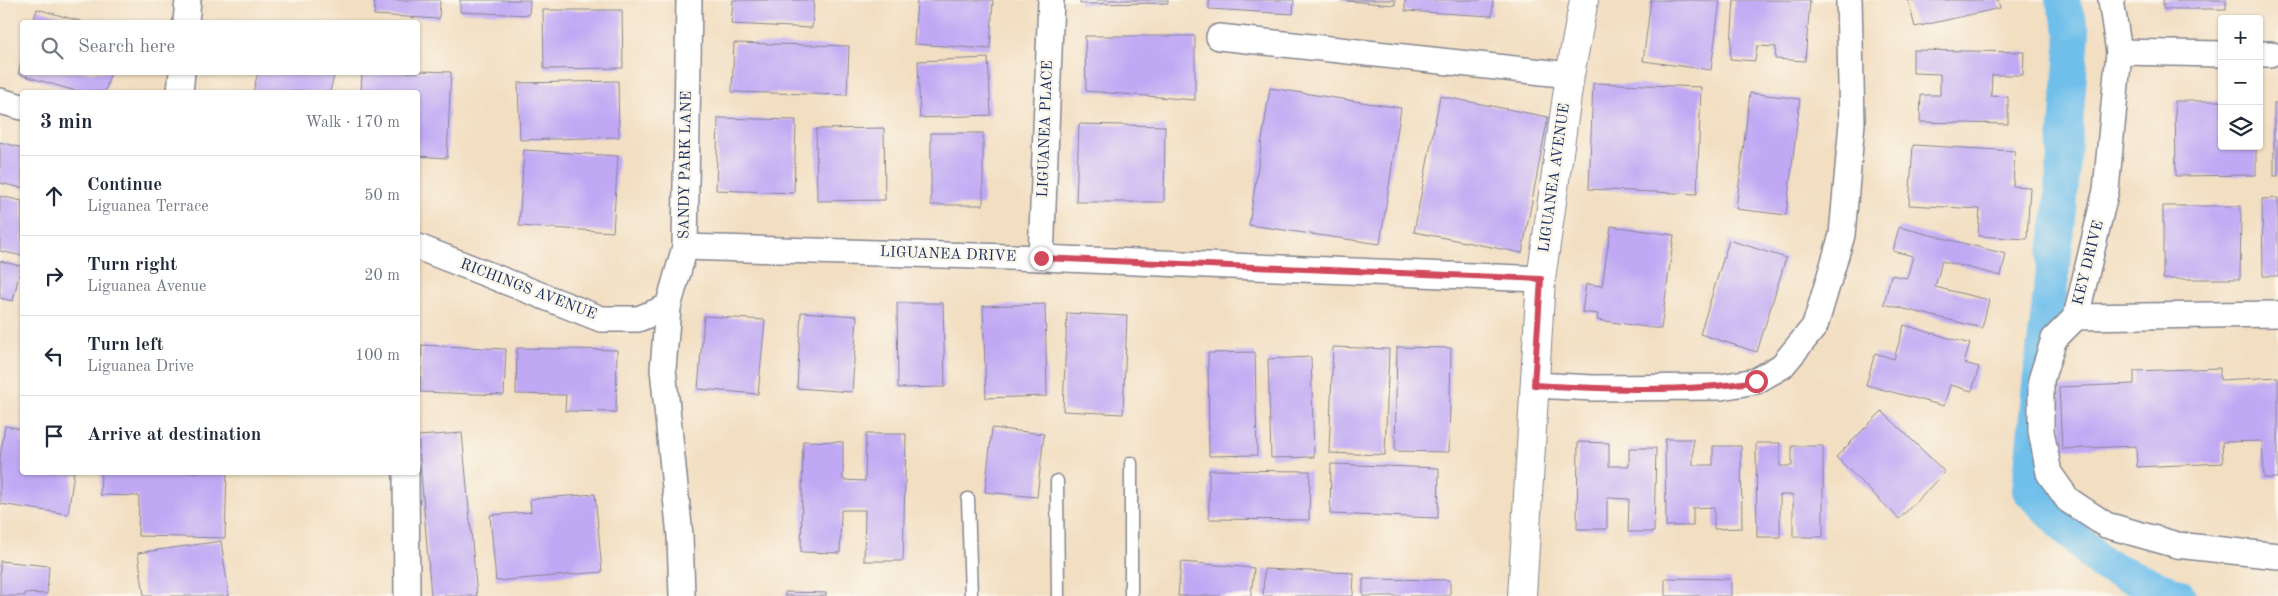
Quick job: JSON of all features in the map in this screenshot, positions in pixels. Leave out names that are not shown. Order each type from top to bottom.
[{"type":"main road","name":"LIGUANEA AVENUE","points":[[1522,596],[1541,279],[1570,75],[1584,0]]},
{"type":"street","points":[[186,20],[188,0]]},
{"type":"street","name":"SANDY PARK LANE","points":[[682,596],[680,536],[663,369],[668,307],[685,247],[689,0]]},
{"type":"street","name":"LIGUANEA PLACE","points":[[1041,258],[1051,0]]},
{"type":"street","points":[[1534,385],[1594,388],[1721,387],[1756,381],[1782,366],[1815,326],[1842,235],[1852,123],[1848,0]]},
{"type":"street","name":"KEY DRIVE","points":[[2111,0],[2119,52],[2106,190],[2076,317],[2054,340],[2041,380],[2041,431],[2049,473],[2068,500],[2106,525],[2177,545],[2278,556]]},
{"type":"street","points":[[1220,37],[1570,75]]},
{"type":"street","points":[[2119,52],[2218,54]]},
{"type":"street","points":[[180,90],[182,75]]},
{"type":"street","points":[[0,101],[20,106]]},
{"type":"street","name":"LIGUANEA DRIVE","points":[[685,247],[1041,258],[1541,279]]},
{"type":"street","name":"RICHINGS AVENUE","points":[[420,248],[601,319],[638,319],[668,307]]},
{"type":"street","points":[[2076,317],[2278,314]]},
{"type":"street","points":[[406,475],[407,596]]},
{"type":"lane","points":[[1131,596],[1132,463]]},
{"type":"lane","points":[[1057,481],[1058,596]]},
{"type":"lane","points":[[968,499],[971,596]]},
{"type":"building","points":[[375,0],[440,0],[439,19],[374,15]]},
{"type":"building","points":[[460,0],[530,0],[529,15],[460,12]]},
{"type":"building","points":[[733,0],[814,0],[812,28],[731,24]]},
{"type":"building","points":[[917,0],[993,0],[990,49],[914,44]]},
{"type":"building","points":[[1080,0],[1168,0],[1168,3],[1080,4]]},
{"type":"building","points":[[1209,0],[1294,0],[1293,14],[1209,9]]},
{"type":"building","points":[[1334,0],[1395,0],[1395,5]]},
{"type":"building","points":[[1405,0],[1493,0],[1492,16],[1405,11]]},
{"type":"building","points":[[1651,0],[1720,0],[1711,70],[1643,61]]},
{"type":"building","points":[[1734,0],[1810,0],[1805,61],[1775,59],[1776,47],[1757,46],[1755,61],[1730,59]]},
{"type":"building","points":[[1908,0],[1998,0],[2000,8],[1915,27]]},
{"type":"building","points":[[2163,0],[2226,0],[2226,9],[2163,9]]},
{"type":"building","points":[[37,9],[76,20],[34,20]]},
{"type":"building","points":[[543,10],[622,10],[623,68],[544,69]]},
{"type":"building","points":[[1085,36],[1195,36],[1195,100],[1086,91]]},
{"type":"building","points":[[734,43],[849,46],[847,95],[732,92]]},
{"type":"building","points":[[1913,50],[2024,52],[2023,75],[1992,75],[1991,96],[2008,97],[2008,124],[1920,122],[1921,95],[1940,95],[1940,74],[1913,73]]},
{"type":"building","points":[[988,58],[991,115],[920,118],[918,61]]},
{"type":"building","points":[[420,71],[451,72],[447,158],[420,156],[420,90],[361,90],[362,75],[420,75]]},
{"type":"building","points":[[21,75],[110,75],[106,90],[72,90]]},
{"type":"building","points":[[257,75],[334,75],[330,90],[254,90]]},
{"type":"building","points":[[618,81],[619,137],[520,140],[518,83]]},
{"type":"building","points":[[1593,83],[1701,87],[1697,194],[1589,189]]},
{"type":"building","points":[[1270,88],[1401,108],[1380,244],[1249,225]]},
{"type":"building","points":[[1750,93],[1800,99],[1786,215],[1736,209]]},
{"type":"building","points":[[1440,96],[1548,117],[1522,253],[1414,232]]},
{"type":"building","points":[[2175,101],[2218,101],[2218,150],[2256,150],[2256,175],[2176,176]]},
{"type":"building","points":[[2274,103],[2278,103],[2278,176],[2274,176]]},
{"type":"building","points":[[718,118],[796,120],[794,193],[716,190]]},
{"type":"building","points":[[1079,124],[1165,126],[1164,202],[1076,202]]},
{"type":"building","points":[[884,128],[885,200],[817,201],[816,129]]},
{"type":"building","points":[[931,133],[983,133],[983,205],[931,205]]},
{"type":"building","points":[[0,142],[20,147],[20,188],[0,183]]},
{"type":"building","points":[[1913,145],[2015,151],[2013,186],[2030,187],[2027,239],[1978,236],[1980,209],[1909,205]]},
{"type":"building","points":[[524,150],[618,156],[613,232],[519,226]]},
{"type":"building","points":[[0,196],[20,201],[20,256],[0,251]]},
{"type":"building","points":[[2278,198],[2278,276],[2263,276],[2262,199]]},
{"type":"building","points":[[2163,206],[2241,206],[2240,279],[2163,279]]},
{"type":"building","points":[[1611,226],[1674,235],[1661,329],[1597,320],[1598,314],[1582,312],[1586,284],[1602,286]]},
{"type":"building","points":[[1899,227],[2006,254],[2001,276],[1942,261],[1935,287],[1989,300],[1982,328],[1884,304],[1891,275],[1907,278],[1913,256],[1893,251]]},
{"type":"building","points":[[1729,240],[1786,258],[1757,352],[1700,334]]},
{"type":"building","points":[[0,261],[20,266],[13,301],[0,298]]},
{"type":"building","points":[[897,303],[943,303],[945,387],[898,388]]},
{"type":"building","points":[[1045,304],[1047,396],[986,398],[983,306]]},
{"type":"building","points":[[801,312],[857,316],[852,392],[797,388]]},
{"type":"building","points":[[1067,313],[1127,316],[1123,414],[1063,411]]},
{"type":"building","points":[[704,316],[765,320],[758,394],[698,389]]},
{"type":"building","points":[[1904,325],[1970,344],[1964,363],[1979,367],[1972,391],[1950,385],[1944,406],[1866,385],[1875,353],[1894,359]]},
{"type":"building","points":[[422,345],[506,349],[504,395],[420,392]]},
{"type":"building","points":[[1333,347],[1389,349],[1385,455],[1329,453]]},
{"type":"building","points":[[1397,347],[1451,348],[1449,452],[1395,451]]},
{"type":"building","points":[[517,348],[617,350],[616,412],[565,411],[566,395],[516,394]]},
{"type":"building","points":[[1255,352],[1257,455],[1209,456],[1208,353]]},
{"type":"building","points":[[1311,357],[1314,457],[1271,458],[1268,359]]},
{"type":"building","points":[[2220,368],[2220,380],[2278,377],[2278,478],[2264,478],[2262,441],[2222,442],[2223,463],[2137,467],[2136,446],[2062,449],[2059,387],[2134,384],[2134,371]]},
{"type":"building","points":[[1882,411],[1945,472],[1899,519],[1836,457]]},
{"type":"building","points":[[5,426],[20,429],[20,475],[74,475],[68,514],[0,504],[0,458]]},
{"type":"building","points":[[992,428],[1044,434],[1037,497],[985,492]]},
{"type":"building","points":[[462,433],[477,596],[431,596],[420,461],[420,436]]},
{"type":"building","points":[[866,434],[906,434],[903,561],[864,561],[865,510],[841,510],[840,553],[801,552],[803,441],[843,442],[843,480],[865,481]]},
{"type":"building","points":[[1665,439],[1693,439],[1693,465],[1713,465],[1713,446],[1741,446],[1742,528],[1714,529],[1714,507],[1693,508],[1693,526],[1666,526]]},
{"type":"building","points":[[1578,442],[1609,443],[1609,466],[1629,466],[1629,448],[1656,448],[1654,532],[1628,532],[1629,499],[1607,498],[1607,529],[1577,529]]},
{"type":"building","points":[[1756,443],[1780,443],[1780,466],[1792,466],[1792,446],[1823,446],[1823,537],[1793,537],[1793,495],[1780,495],[1780,537],[1757,537]]},
{"type":"building","points":[[1331,464],[1439,468],[1438,518],[1330,514]]},
{"type":"building","points":[[1209,470],[1310,471],[1309,520],[1209,519]]},
{"type":"building","points":[[101,475],[227,475],[225,538],[138,536],[139,496],[100,495]]},
{"type":"building","points":[[595,494],[602,572],[496,581],[490,515],[531,512],[530,499]]},
{"type":"building","points":[[221,541],[229,596],[144,596],[138,553]]},
{"type":"building","points":[[0,561],[49,566],[47,594],[25,593],[25,596],[0,596]]},
{"type":"building","points":[[1181,562],[1254,568],[1251,596],[1178,596]]},
{"type":"building","points":[[1264,569],[1354,573],[1353,596],[1263,596]]},
{"type":"building","points":[[1665,578],[1731,579],[1731,596],[1665,596]]},
{"type":"building","points":[[1363,579],[1450,580],[1450,596],[1363,596]]},
{"type":"building","points":[[785,592],[826,593],[826,596],[785,596]]},
{"type":"waterway","points":[[2062,0],[2073,32],[2060,211],[2038,393],[2029,490],[2102,564],[2179,596]]},
{"type":"route","points":[[1041,258],[1541,279],[1534,385],[1594,388],[1721,387],[1756,381]]}]
